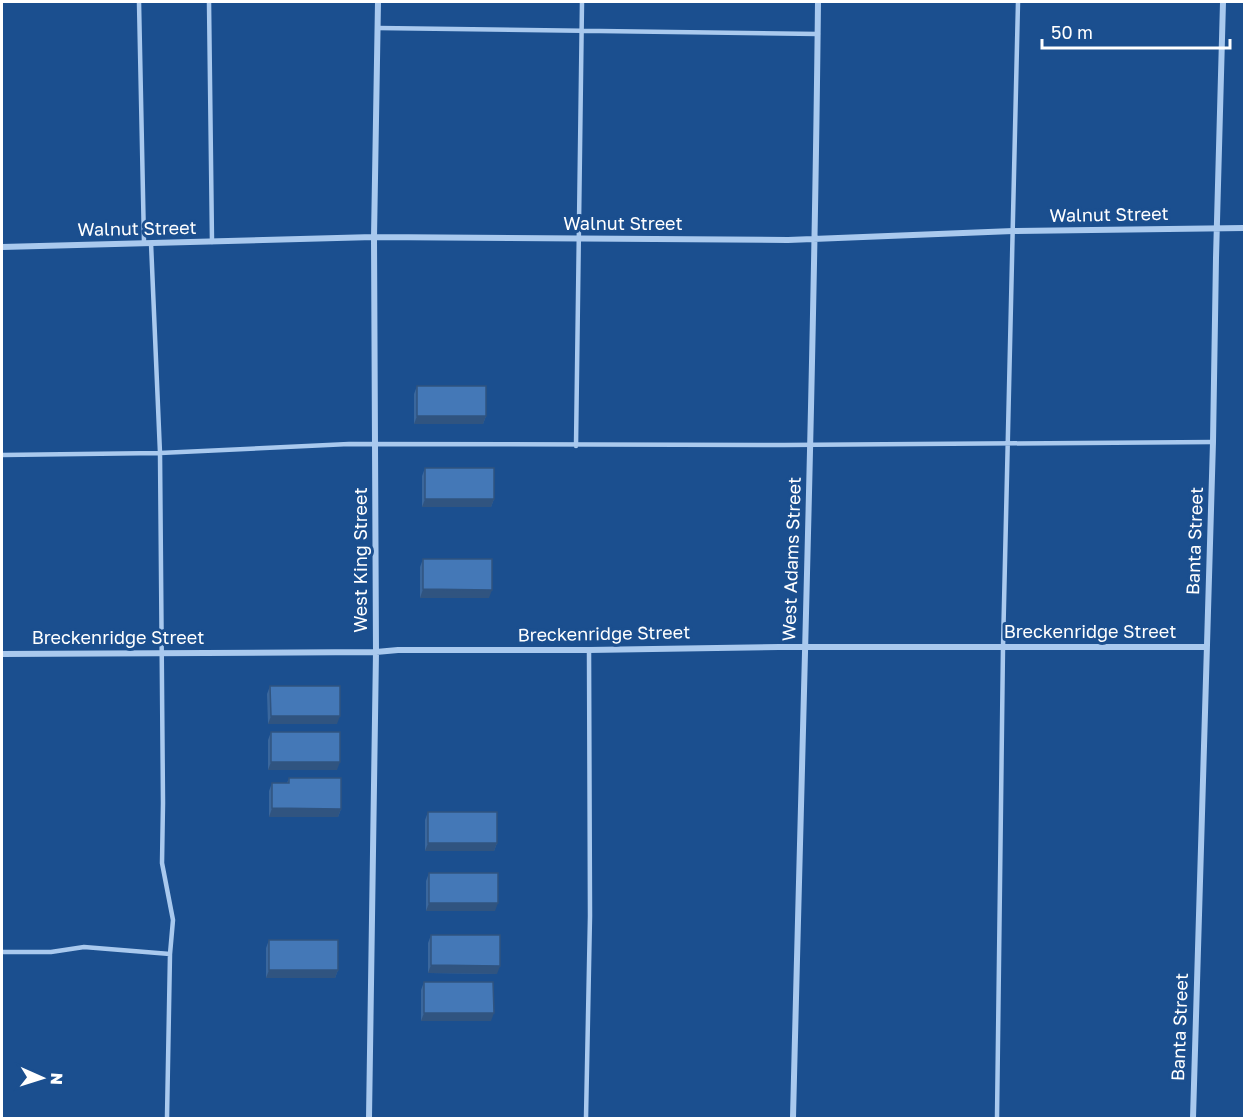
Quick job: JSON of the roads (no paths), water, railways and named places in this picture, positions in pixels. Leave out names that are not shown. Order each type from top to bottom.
[{"type":"street","name":"West King Street","points":[[369,1119],[376,652],[374,237],[378,2]]},
{"type":"street","name":"West Adams Street","points":[[793,1119],[811,445],[818,2]]},
{"type":"street","name":"Banta Street","points":[[1193,1119],[1213,442],[1223,2]]},
{"type":"street","name":"Walnut Street","points":[[2,247],[374,237],[814,240],[1013,231],[1245,228]]},
{"type":"street","name":"Breckenridge Street","points":[[2,654],[1206,647]]},
{"type":"lane","points":[[139,2],[148,243],[160,453],[164,803],[162,863],[173,920],[170,954],[167,1119]]},
{"type":"lane","points":[[209,2],[212,242]]},
{"type":"lane","points":[[576,446],[582,2]]},
{"type":"lane","points":[[997,1119],[1003,647],[1018,2]]},
{"type":"lane","points":[[378,28],[818,34]]},
{"type":"lane","points":[[2,455],[160,453],[375,444],[576,446],[1213,442]]},
{"type":"lane","points":[[586,1119],[590,916],[589,651]]},
{"type":"lane","points":[[2,952],[51,952],[84,947],[170,954]]}]
